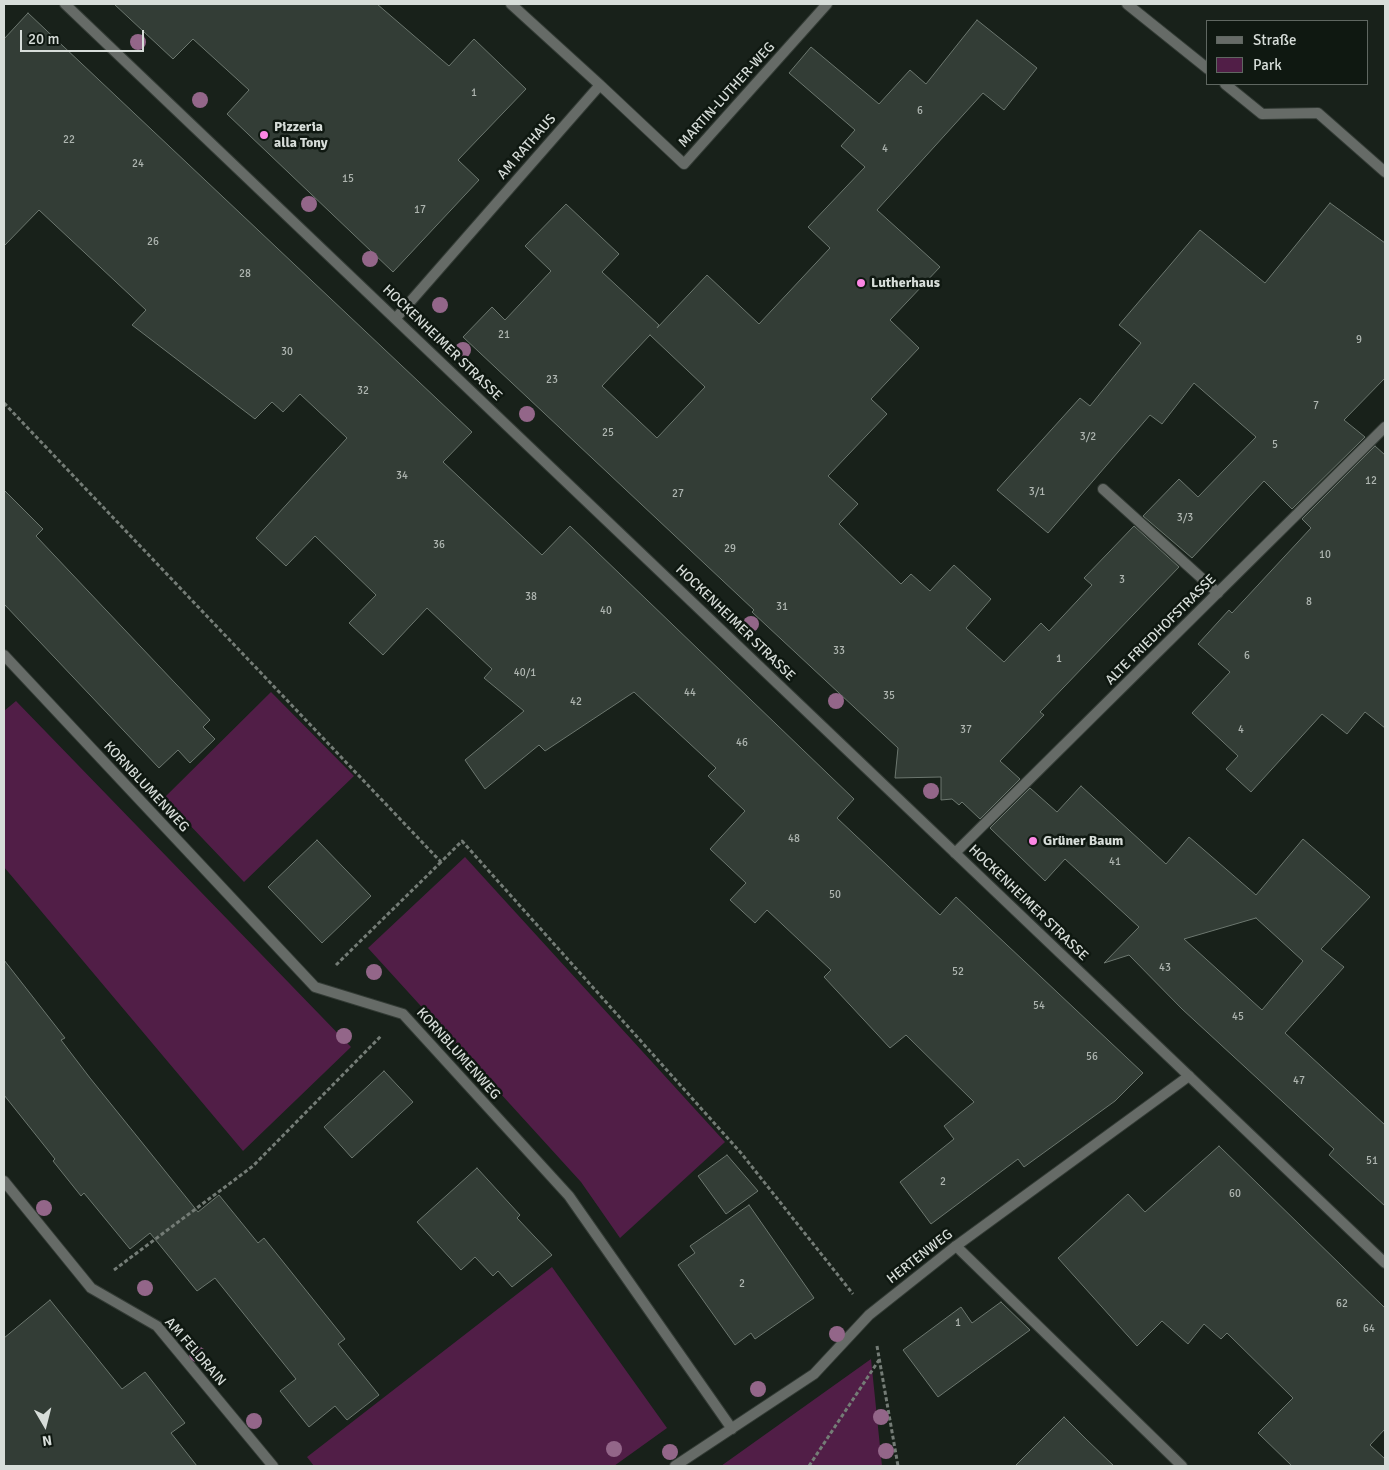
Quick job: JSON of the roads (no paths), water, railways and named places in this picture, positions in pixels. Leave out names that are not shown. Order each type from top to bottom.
[{"type":"street","name":"HOCKENHEIMER STRASSE","points":[[65,4],[1385,1263]]},
{"type":"street","points":[[511,4],[600,85]]},
{"type":"street","name":"MARTIN-LUTHER-WEG","points":[[600,85],[684,164],[827,4]]},
{"type":"street","points":[[1127,4],[1206,67]]},
{"type":"street","name":"AM RATHAUS","points":[[396,318],[600,85]]},
{"type":"street","points":[[1226,85],[1262,114],[1318,113],[1385,172]]},
{"type":"street","name":"ALTE FRIEDHOFSTRASSE","points":[[955,853],[1384,431]]},
{"type":"street","points":[[1103,489],[1218,593]]},
{"type":"street","name":"KORNBLUMENWEG","points":[[4,655],[315,987],[403,1014],[569,1196],[732,1429]]},
{"type":"street","name":"HERTENWEG","points":[[675,1466],[814,1374],[869,1315],[956,1246],[1189,1076]]},
{"type":"street","name":"AM FELDRAIN","points":[[4,1181],[91,1288],[157,1326],[273,1466]]},
{"type":"street","points":[[956,1246],[1182,1466]]},
{"type":"place","name":"Pizzeria alla Tony","points":[[264,135]]},
{"type":"place","name":"Lutherhaus","points":[[861,283]]},
{"type":"place","name":"Grüner Baum","points":[[1033,841]]}]
